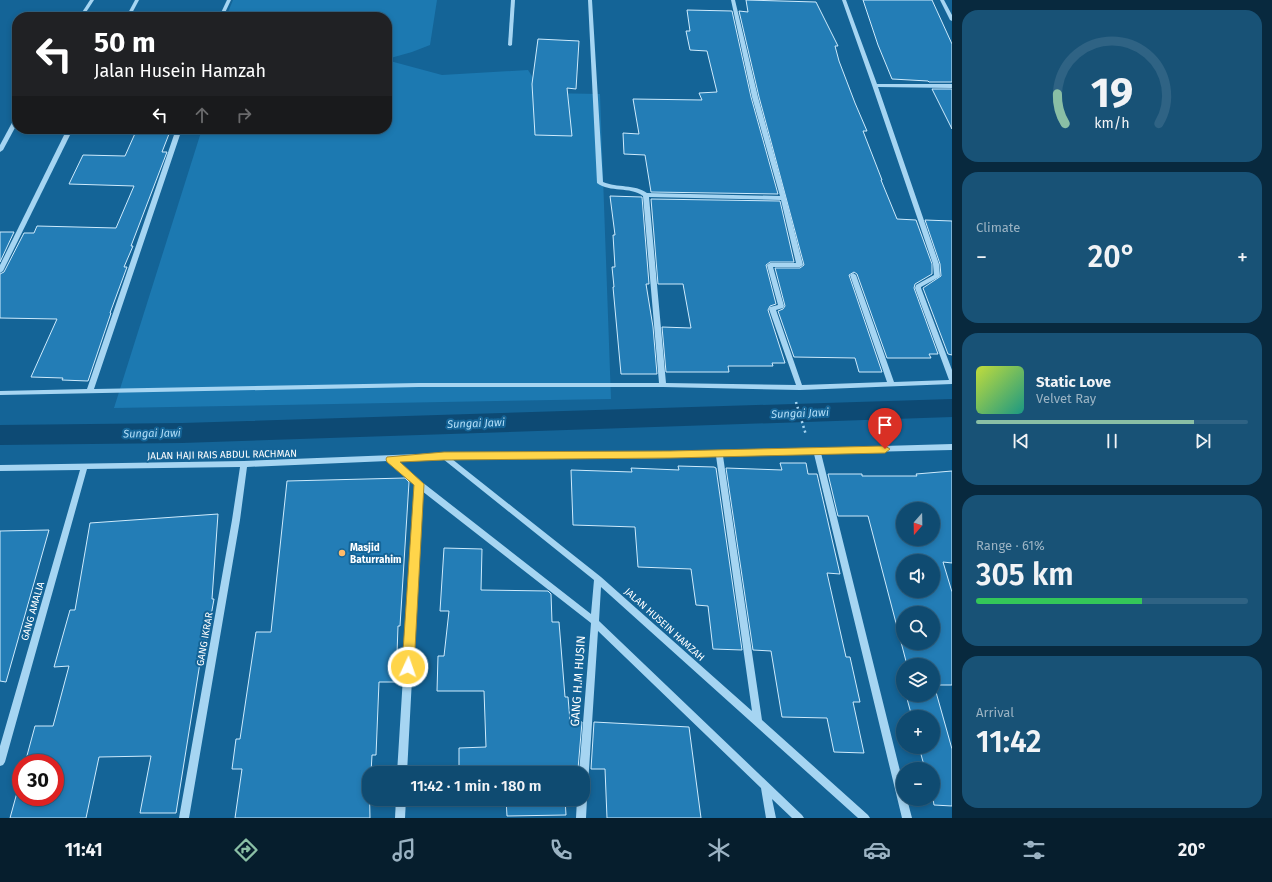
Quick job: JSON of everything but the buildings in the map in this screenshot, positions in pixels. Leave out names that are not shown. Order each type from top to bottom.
[{"type":"street","points":[[84,12],[92,0]]},
{"type":"street","points":[[131,12],[137,0]]},
{"type":"street","points":[[224,12],[229,0]]},
{"type":"street","points":[[510,45],[513,0]]},
{"type":"street","points":[[590,0],[600,183],[610,187],[642,192],[646,195],[783,198]]},
{"type":"street","points":[[733,0],[755,97],[800,265],[770,265],[781,306],[772,309],[800,388]]},
{"type":"street","points":[[0,393],[419,385],[663,385],[800,388],[952,380],[918,288],[918,286],[937,276],[936,264],[875,85],[844,0]]},
{"type":"street","points":[[942,0],[952,20]]},
{"type":"street","points":[[875,85],[952,86]]},
{"type":"street","points":[[0,150],[12,128]]},
{"type":"street","points":[[0,270],[68,134]]},
{"type":"street","points":[[89,392],[177,134]]},
{"type":"street","points":[[646,195],[663,385]]},
{"type":"street","points":[[854,275],[891,384]]},
{"type":"street","name":"JALAN HAJI RAIS ABDUL RACHMAN","points":[[0,468],[84,468],[244,464],[444,456],[719,454],[952,447]]},
{"type":"street","points":[[817,451],[907,818]]},
{"type":"street","points":[[719,454],[758,722]]},
{"type":"street","name":"JALAN HUSEIN HAMZAH","points":[[444,456],[598,579],[865,818]]},
{"type":"street","points":[[391,459],[419,484],[595,622],[799,818]]},
{"type":"street","name":"GANG IKRAR","points":[[184,818],[236,520],[244,464]]},
{"type":"street","name":"GANG AMALIA","points":[[0,762],[84,468]]},
{"type":"street","points":[[402,766],[419,484]]},
{"type":"street","name":"GANG H.M HUSIN","points":[[584,766],[598,579]]},
{"type":"street","points":[[765,785],[771,818]]},
{"type":"street","points":[[400,818],[401,806]]},
{"type":"street","points":[[581,818],[582,806]]},
{"type":"path","points":[[795,400],[807,438]]},
{"type":"shaded area","points":[[233,0],[437,0],[430,45],[392,58],[392,12],[228,12]]},
{"type":"shaded area","points":[[392,62],[442,75],[528,70],[543,93],[600,94],[611,399],[114,408],[200,134],[392,134]]},
{"type":"waterway","name":"Sungai Jawi","points":[[0,435],[182,433],[952,408]]},
{"type":"place","name":"Masjid Baturrahim","points":[[342,553]]},
{"type":"route","points":[[408,667],[419,484],[391,459],[444,456],[670,455],[885,449]]}]
